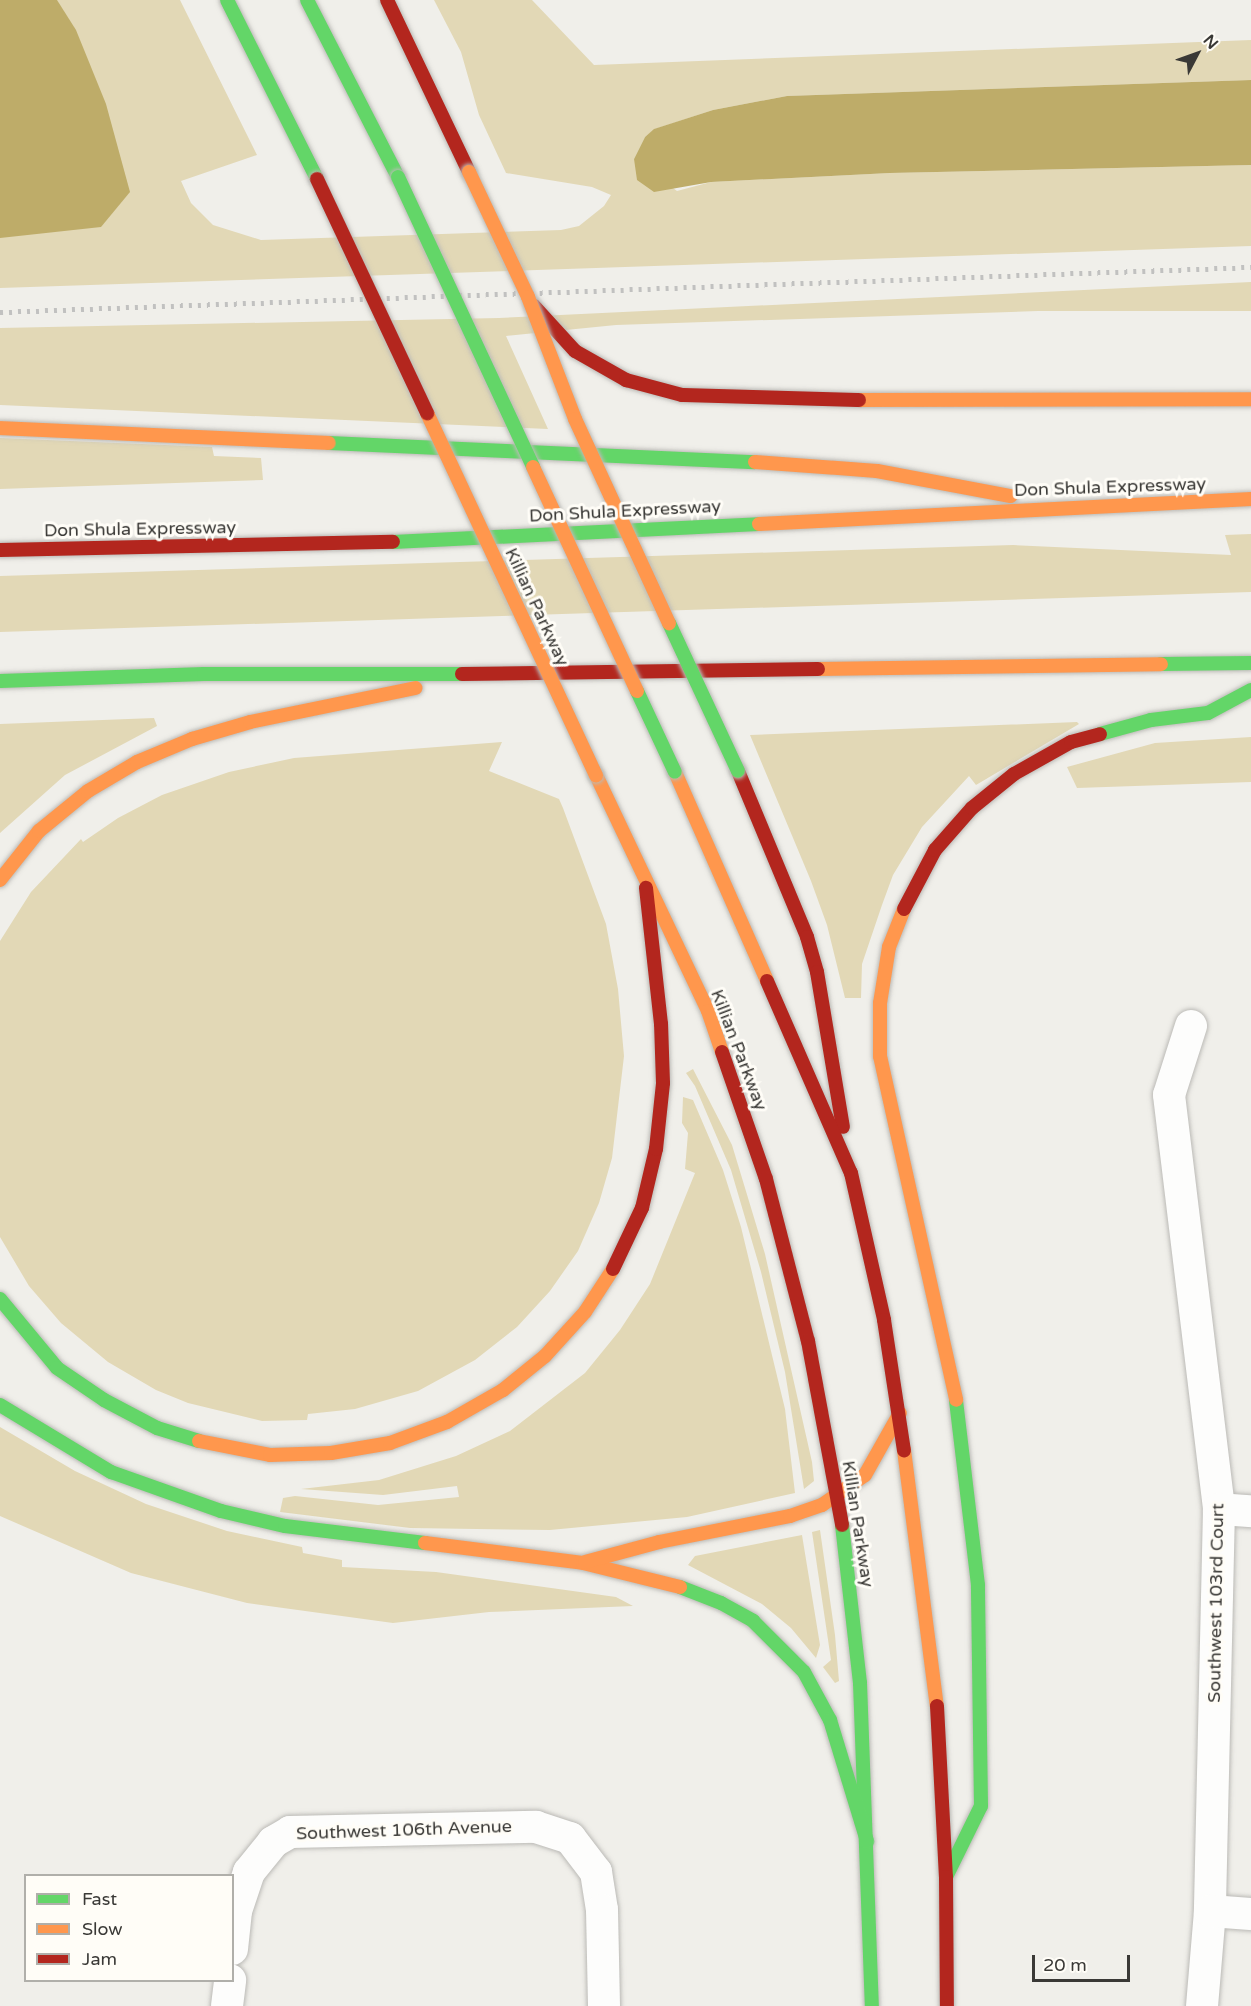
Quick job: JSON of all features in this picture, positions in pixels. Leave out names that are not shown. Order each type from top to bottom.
[{"type":"main road","name":"Killian Parkway","points":[[227,0],[317,179],[596,775],[646,888],[708,1011],[766,1179],[808,1341],[837,1498],[860,1683],[873,2006]]},
{"type":"main road","points":[[307,0],[398,177],[675,772],[851,1173]]},
{"type":"main road","points":[[387,0],[528,297],[575,419],[738,771],[807,937],[817,972],[851,1173],[900,1413],[936,1689],[946,1877],[947,2006]]},
{"type":"main road","points":[[528,297],[575,351],[626,380],[682,395],[910,402],[1251,399]]},
{"type":"main road","points":[[0,428],[786,463],[877,471],[1062,506]]},
{"type":"main road","name":"Don Shula Expressway","points":[[0,550],[349,544],[1062,506],[1251,499]]},
{"type":"main road","points":[[0,681],[204,674],[485,674],[1251,663]]},
{"type":"main road","points":[[0,880],[39,831],[88,791],[137,762],[192,739],[250,722],[485,674]]},
{"type":"main road","points":[[946,1877],[981,1806],[982,1684],[978,1585],[964,1446],[949,1356],[880,1056],[879,1012],[889,947],[909,897],[935,850],[972,808],[1014,774],[1071,742],[1151,720],[1208,713],[1251,690]]},
{"type":"main road","points":[[0,1299],[57,1368],[104,1400],[157,1428],[214,1446],[270,1455],[331,1453],[390,1443],[447,1422],[503,1390],[545,1356],[585,1312],[617,1262],[642,1208],[656,1149],[663,1083],[661,1024],[646,888]]},
{"type":"main road","points":[[0,1405],[54,1442],[111,1472],[221,1510],[308,1530],[583,1563],[690,1590],[721,1603],[753,1622],[782,1647],[804,1672],[830,1720],[867,1841]]},
{"type":"main road","points":[[583,1563],[659,1542],[790,1516],[837,1498],[865,1475],[900,1413]]},
{"type":"street","name":"Southwest 103rd Court","points":[[1191,1026],[1169,1095],[1219,1509],[1210,1911],[1202,2006]]},
{"type":"street","points":[[1219,1509],[1251,1511]]},
{"type":"street","name":"Southwest 106th Avenue","points":[[234,1934],[239,1897],[256,1861],[273,1842],[296,1830],[536,1827],[561,1833],[588,1858],[600,1885],[604,2006]]},
{"type":"street","points":[[1210,1911],[1251,1914]]},
{"type":"street","points":[[227,2006],[230,1982]]},
{"type":"shaded area","points":[[0,0],[180,0],[257,155],[181,181],[191,203],[213,225],[261,240],[561,230],[579,226],[604,206],[611,195],[592,187],[506,173],[479,115],[461,52],[434,0],[532,0],[594,65],[1251,40],[1251,80],[787,96],[713,110],[655,129],[645,137],[634,159],[677,191],[711,182],[890,173],[1251,165],[1251,246],[0,288]]},
{"type":"shaded area","points":[[0,0],[57,0],[76,30],[106,104],[130,192],[101,227],[0,238]]},
{"type":"shaded area","points":[[1251,80],[1251,165],[890,173],[711,182],[654,192],[637,180],[634,159],[645,137],[654,129],[713,110],[787,96]]},
{"type":"shaded area","points":[[1251,282],[1251,311],[1038,311],[616,325],[506,336],[548,429],[0,405],[0,328],[499,318]]},
{"type":"shaded area","points":[[0,438],[212,447],[214,456],[261,458],[263,480],[0,489]]},
{"type":"shaded area","points":[[1251,534],[1251,592],[0,632],[0,576],[1013,545],[1231,555],[1225,535]]},
{"type":"shaded area","points":[[154,718],[157,726],[65,775],[0,833],[0,724]]},
{"type":"shaded area","points":[[1077,722],[1079,724],[976,785],[969,776],[922,827],[893,875],[882,905],[862,964],[861,998],[845,998],[827,925],[750,735]]},
{"type":"shaded area","points":[[1251,737],[1251,782],[1077,788],[1067,767],[1155,743]]},
{"type":"shaded area","points":[[502,742],[489,771],[559,799],[606,924],[618,989],[624,1056],[612,1158],[599,1203],[578,1251],[550,1291],[517,1327],[475,1360],[418,1391],[355,1409],[308,1414],[307,1420],[262,1421],[188,1403],[156,1390],[108,1362],[61,1323],[29,1286],[0,1237],[0,941],[31,892],[81,839],[83,842],[118,818],[162,795],[229,772],[294,758]]},
{"type":"shaded area","points":[[693,1069],[732,1145],[765,1254],[812,1462],[814,1481],[804,1489],[785,1372],[761,1272],[731,1170],[695,1086],[686,1073]]},
{"type":"shaded area","points":[[683,1097],[693,1100],[723,1170],[741,1227],[785,1409],[795,1493],[687,1517],[550,1530],[410,1528],[280,1512],[283,1498],[295,1496],[378,1505],[459,1497],[457,1486],[383,1495],[301,1489],[379,1480],[456,1456],[510,1431],[585,1373],[620,1330],[650,1284],[695,1173],[685,1169],[688,1133],[682,1123]]},
{"type":"shaded area","points":[[0,1427],[75,1471],[146,1504],[227,1531],[302,1547],[303,1553],[342,1560],[342,1567],[436,1572],[616,1597],[633,1606],[489,1612],[393,1623],[247,1603],[131,1573],[0,1516]]},
{"type":"shaded area","points":[[820,1530],[835,1635],[839,1681],[835,1683],[823,1667],[831,1660],[812,1532]]},
{"type":"shaded area","points":[[802,1535],[820,1645],[816,1658],[791,1628],[762,1604],[688,1565],[695,1556]]},
{"type":"railway","points":[[0,312],[1251,267]]},
{"type":"traffic: fast","points":[[227,0],[317,179]]},
{"type":"traffic: fast","points":[[307,0],[398,177]]},
{"type":"traffic: fast","points":[[398,177],[533,467]]},
{"type":"traffic: fast","points":[[329,443],[755,462]]},
{"type":"traffic: fast","points":[[393,542],[759,524]]},
{"type":"traffic: fast","points":[[669,623],[738,771]]},
{"type":"traffic: fast","points":[[1161,664],[1251,663]]},
{"type":"traffic: fast","points":[[0,681],[204,674],[462,674]]},
{"type":"traffic: fast","points":[[1100,734],[1151,720],[1208,713],[1251,690]]},
{"type":"traffic: fast","points":[[637,691],[675,772]]},
{"type":"traffic: fast","points":[[0,1299],[57,1368],[104,1400],[157,1428],[199,1441]]},
{"type":"traffic: fast","points":[[946,1877],[981,1806],[978,1585],[956,1400]]},
{"type":"traffic: fast","points":[[0,1405],[111,1472],[221,1511],[285,1526],[425,1543]]},
{"type":"traffic: fast","points":[[842,1525],[860,1683],[872,2006]]},
{"type":"traffic: fast","points":[[680,1587],[721,1603],[753,1621],[804,1672],[830,1720],[867,1841]]},
{"type":"traffic: slow","points":[[469,172],[528,297],[575,419],[669,623]]},
{"type":"traffic: slow","points":[[859,400],[1251,399]]},
{"type":"traffic: slow","points":[[427,413],[596,775]]},
{"type":"traffic: slow","points":[[0,428],[329,443]]},
{"type":"traffic: slow","points":[[755,462],[877,471],[1011,496]]},
{"type":"traffic: slow","points":[[533,467],[637,691]]},
{"type":"traffic: slow","points":[[759,524],[1251,499]]},
{"type":"traffic: slow","points":[[818,669],[1161,664]]},
{"type":"traffic: slow","points":[[0,880],[39,831],[88,791],[137,762],[192,739],[250,722],[416,688]]},
{"type":"traffic: slow","points":[[675,772],[767,981]]},
{"type":"traffic: slow","points":[[596,775],[708,1011],[722,1052]]},
{"type":"traffic: slow","points":[[904,909],[889,947],[880,1003],[880,1056],[956,1400]]},
{"type":"traffic: slow","points":[[199,1441],[270,1455],[331,1453],[390,1443],[447,1422],[503,1390],[545,1356],[585,1312],[613,1269]]},
{"type":"traffic: slow","points":[[585,1562],[659,1542],[790,1516],[822,1505],[865,1475],[900,1413]]},
{"type":"traffic: slow","points":[[904,1450],[937,1706]]},
{"type":"traffic: slow","points":[[425,1543],[583,1563],[680,1587]]},
{"type":"traffic: jam","points":[[387,0],[469,172]]},
{"type":"traffic: jam","points":[[317,179],[427,413]]},
{"type":"traffic: jam","points":[[533,305],[575,351],[626,380],[682,395],[859,400]]},
{"type":"traffic: jam","points":[[0,550],[393,542]]},
{"type":"traffic: jam","points":[[462,674],[818,669]]},
{"type":"traffic: jam","points":[[904,909],[935,850],[972,808],[1014,774],[1071,742],[1100,734]]},
{"type":"traffic: jam","points":[[738,771],[807,937],[817,972],[843,1127]]},
{"type":"traffic: jam","points":[[613,1269],[642,1208],[656,1149],[663,1083],[661,1024],[646,888]]},
{"type":"traffic: jam","points":[[767,981],[851,1173],[884,1320],[904,1450]]},
{"type":"traffic: jam","points":[[722,1052],[766,1179],[808,1341],[842,1525]]},
{"type":"traffic: jam","points":[[937,1706],[946,1877],[947,2006]]}]
